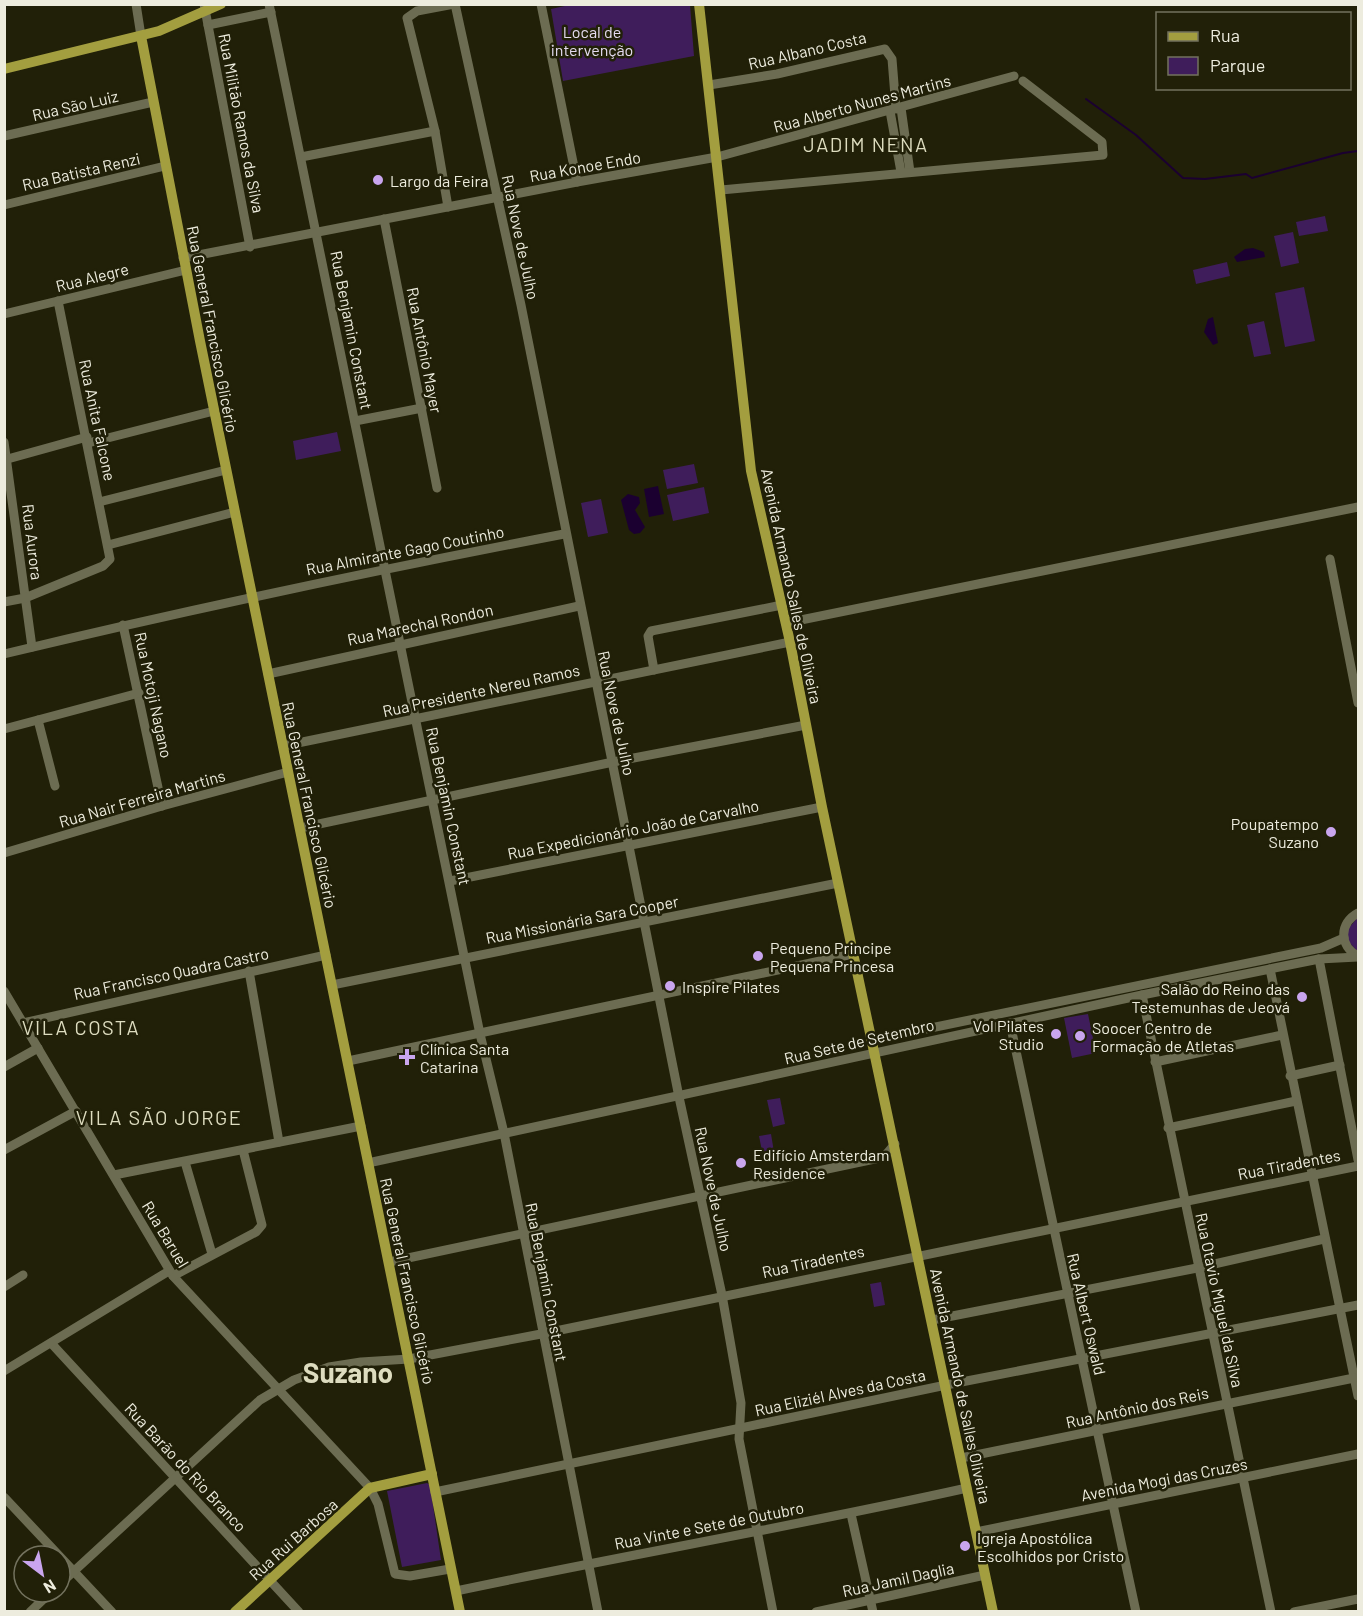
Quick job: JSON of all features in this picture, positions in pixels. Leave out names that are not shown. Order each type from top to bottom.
[{"type":"main road","points":[[4,69],[141,36],[205,8],[221,4]]},
{"type":"main road","name":"Avenida Armando Salles de Oliveira","points":[[699,4],[721,190],[747,448],[900,1167]]},
{"type":"main road","name":"Rua General Francisco Glicério","points":[[141,36],[183,258],[460,1611]]},
{"type":"main road","name":"Avenida Armando de Salles Oliveira","points":[[900,1167],[993,1611]]},
{"type":"main road","points":[[370,1488],[432,1474]]},
{"type":"main road","name":"Rua Rui Barbosa","points":[[235,1611],[370,1488]]},
{"type":"street","name":"Rua General Francisco Glicério","points":[[136,4],[141,36]]},
{"type":"street","points":[[448,207],[435,131],[407,18],[417,11],[454,4]]},
{"type":"street","name":"Rua Nove de Julho","points":[[454,4],[498,197],[594,682],[613,762],[679,1097],[722,1295],[741,1403],[739,1439],[773,1611]]},
{"type":"street","points":[[541,4],[577,182]]},
{"type":"street","points":[[208,25],[270,7]]},
{"type":"street","name":"Rua Benjamin Constant","points":[[270,7],[480,1034],[504,1133],[541,1334],[598,1611]]},
{"type":"street","name":"Rua Militão Ramos da Silva","points":[[205,8],[250,247]]},
{"type":"street","name":"Rua Albano Costa","points":[[709,85],[777,74],[885,49],[892,59],[896,109],[906,172]]},
{"type":"street","name":"Rua Alberto Nunes Martins","points":[[717,157],[1014,76]]},
{"type":"street","points":[[721,190],[1103,155],[1102,142],[1023,81]]},
{"type":"street","name":"Rua São Luiz","points":[[4,136],[153,102]]},
{"type":"street","points":[[301,156],[435,131]]},
{"type":"street","name":"Rua Konoe Endo","points":[[317,234],[498,197],[717,157]]},
{"type":"street","name":"Rua Batista Renzi","points":[[4,205],[165,166]]},
{"type":"street","name":"Rua Antônio Mayer","points":[[384,219],[437,488]]},
{"type":"street","points":[[183,258],[317,234]]},
{"type":"street","name":"Rua Alegre","points":[[4,314],[186,270]]},
{"type":"street","name":"Rua Anita Falcone","points":[[58,301],[108,545]]},
{"type":"street","points":[[355,421],[422,408]]},
{"type":"street","points":[[6,460],[214,411]]},
{"type":"street","name":"Rua Aurora","points":[[4,442],[32,647]]},
{"type":"street","points":[[99,502],[226,470]]},
{"type":"street","points":[[786,623],[1359,507]]},
{"type":"street","points":[[4,602],[25,598],[103,566],[110,559],[108,545],[235,512]]},
{"type":"street","name":"Rua Almirante Gago Coutinho","points":[[4,654],[123,625],[384,568],[564,534]]},
{"type":"street","points":[[1330,559],[1359,703]]},
{"type":"street","points":[[654,670],[648,636],[651,632],[782,605]]},
{"type":"street","name":"Rua Marechal Rondon","points":[[268,674],[399,643],[579,606]]},
{"type":"street","name":"Rua Motoji Nagano","points":[[123,625],[162,806]]},
{"type":"street","name":"Rua Presidente Nereu Ramos","points":[[283,746],[790,642]]},
{"type":"street","points":[[4,729],[139,693]]},
{"type":"street","points":[[38,720],[55,786]]},
{"type":"street","points":[[300,828],[613,762],[806,725]]},
{"type":"street","name":"Rua Nair Ferreira Martins","points":[[4,853],[162,806],[288,772]]},
{"type":"street","name":"Rua Expedicionário João de Carvalho","points":[[450,881],[822,807]]},
{"type":"street","name":"Rua Missionária Sara Cooper","points":[[332,985],[838,882]]},
{"type":"street","points":[[1359,913],[1346,923],[1344,938],[1350,951],[1359,956]]},
{"type":"street","name":"Rua Sete de Setembro","points":[[872,1040],[1321,948],[1344,938]]},
{"type":"street","points":[[348,1061],[853,954]]},
{"type":"street","name":"Rua Francisco Quadra Castro","points":[[23,1023],[249,971],[326,956]]},
{"type":"street","name":"Rua Sete de Setembro","points":[[368,1162],[679,1097],[1142,995],[1318,959],[1359,956]]},
{"type":"street","points":[[1318,959],[1358,1146],[1359,1160]]},
{"type":"street","points":[[1270,969],[1290,1076],[1359,1396]]},
{"type":"street","points":[[249,971],[279,1142]]},
{"type":"street","name":"Rua Baruel","points":[[4,991],[171,1273],[276,1390],[370,1488]]},
{"type":"street","name":"Rua Otavio Miguel da Silva","points":[[1142,995],[1197,1268],[1271,1611]]},
{"type":"street","name":"Rua Albert Oswald","points":[[1010,1023],[1052,1228],[1136,1611]]},
{"type":"street","points":[[1155,1062],[1282,1035]]},
{"type":"street","points":[[4,1067],[38,1048]]},
{"type":"street","points":[[1290,1076],[1340,1065]]},
{"type":"street","points":[[1168,1128],[1296,1101]]},
{"type":"street","points":[[4,1150],[76,1111]]},
{"type":"street","points":[[114,1175],[361,1126]]},
{"type":"street","points":[[389,1262],[522,1236],[884,1157],[895,1144]]},
{"type":"street","points":[[4,1371],[171,1273],[256,1232],[262,1221],[243,1150]]},
{"type":"street","points":[[884,1157],[900,1167]]},
{"type":"street","points":[[185,1162],[212,1254]]},
{"type":"street","name":"Rua Tiradentes","points":[[74,1571],[260,1400],[276,1390],[328,1367],[409,1359],[541,1334],[1359,1166]]},
{"type":"street","points":[[932,1320],[1197,1268],[1324,1239]]},
{"type":"street","points":[[4,1287],[23,1275]]},
{"type":"street","name":"Rua Eliziél Alves da Costa","points":[[435,1492],[946,1385],[1359,1305]]},
{"type":"street","name":"Rua Barão do Rio Branco","points":[[51,1343],[299,1611]]},
{"type":"street","name":"Rua Antônio dos Reis","points":[[961,1458],[1354,1378]]},
{"type":"street","name":"Avenida Mogi das Cruzes","points":[[976,1532],[1359,1454]]},
{"type":"street","points":[[370,1488],[378,1504],[395,1574],[410,1576],[450,1569]]},
{"type":"street","name":"Rua Vinte e Sete de Outubro","points":[[456,1591],[588,1563],[851,1514],[967,1488]]},
{"type":"street","points":[[4,1497],[112,1611]]},
{"type":"street","points":[[851,1514],[873,1611]]},
{"type":"street","name":"Rua Jamil Daglia","points":[[816,1611],[985,1575]]},
{"type":"street","points":[[1294,1611],[1359,1599]]},
{"type":"green space","name":"Local de intervenção","points":[[574,4],[690,5],[694,56],[563,81],[551,9]]},
{"type":"green space","points":[[1325,216],[1328,231],[1299,236],[1296,222]]},
{"type":"green space","points":[[1293,232],[1299,263],[1281,267],[1274,236]]},
{"type":"green space","points":[[1227,262],[1230,276],[1196,284],[1193,270]]},
{"type":"green space","points":[[1304,287],[1315,341],[1285,347],[1275,293]]},
{"type":"green space","points":[[1264,321],[1271,354],[1254,357],[1247,325]]},
{"type":"green space","points":[[337,432],[341,451],[296,460],[293,441]]},
{"type":"green space","points":[[694,464],[698,483],[667,489],[663,470]]},
{"type":"green space","points":[[704,487],[709,513],[673,521],[667,495]]},
{"type":"green space","points":[[601,499],[608,533],[588,537],[581,503]]},
{"type":"green space","points":[[1358,917],[1358,952],[1348,941],[1348,929]]},
{"type":"green space","name":"Soocer Centro de Formação de Atletas","points":[[1088,1014],[1096,1053],[1072,1058],[1064,1018]]},
{"type":"green space","points":[[780,1098],[785,1124],[773,1127],[767,1100]]},
{"type":"green space","points":[[771,1134],[775,1158],[764,1161],[759,1136]]},
{"type":"green space","points":[[881,1282],[885,1305],[874,1307],[870,1284]]},
{"type":"green space","points":[[427,1483],[430,1485],[441,1560],[402,1567],[387,1491]]},
{"type":"shaded area","points":[[1253,248],[1264,252],[1265,257],[1237,262],[1234,257],[1245,249]]},
{"type":"shaded area","points":[[1213,317],[1218,343],[1213,345],[1204,332],[1208,319]]},
{"type":"shaded area","points":[[658,486],[664,514],[649,517],[644,489]]},
{"type":"shaded area","points":[[628,494],[639,497],[640,503],[635,510],[645,527],[640,533],[634,534],[629,530],[621,500]]},
{"type":"waterway","points":[[1086,99],[1136,135],[1183,178],[1205,179],[1246,174],[1252,178],[1358,151]]},
{"type":"place","name":"Largo da Feira","points":[[378,180]]},
{"type":"place","name":"Poupatempo Suzano","points":[[1331,832]]},
{"type":"place","name":"Pequeno Principe Pequena Princesa","points":[[758,956]]},
{"type":"place","name":"Inspire Pilates","points":[[670,986]]},
{"type":"place","name":"Salão do Reino das Testemunhas de Jeová","points":[[1302,997]]},
{"type":"place","name":"Vol Pilates Studio","points":[[1056,1034]]},
{"type":"place","name":"Soocer Centro de Formação de Atletas","points":[[1080,1036]]},
{"type":"place","name":"Clínica Santa Catarina","points":[[407,1057]]},
{"type":"place","name":"Edifício Amsterdam Residence","points":[[741,1163]]},
{"type":"place","name":"Igreja Apostólica Escolhidos por Cristo","points":[[965,1546]]},
{"type":"district","name":"JADIM NENA","points":[[866,144]]},
{"type":"district","name":"VILA COSTA","points":[[81,1027]]},
{"type":"district","name":"VILA SÃO JORGE","points":[[159,1117]]},
{"type":"district","name":"Suzano","points":[[348,1372]]}]
